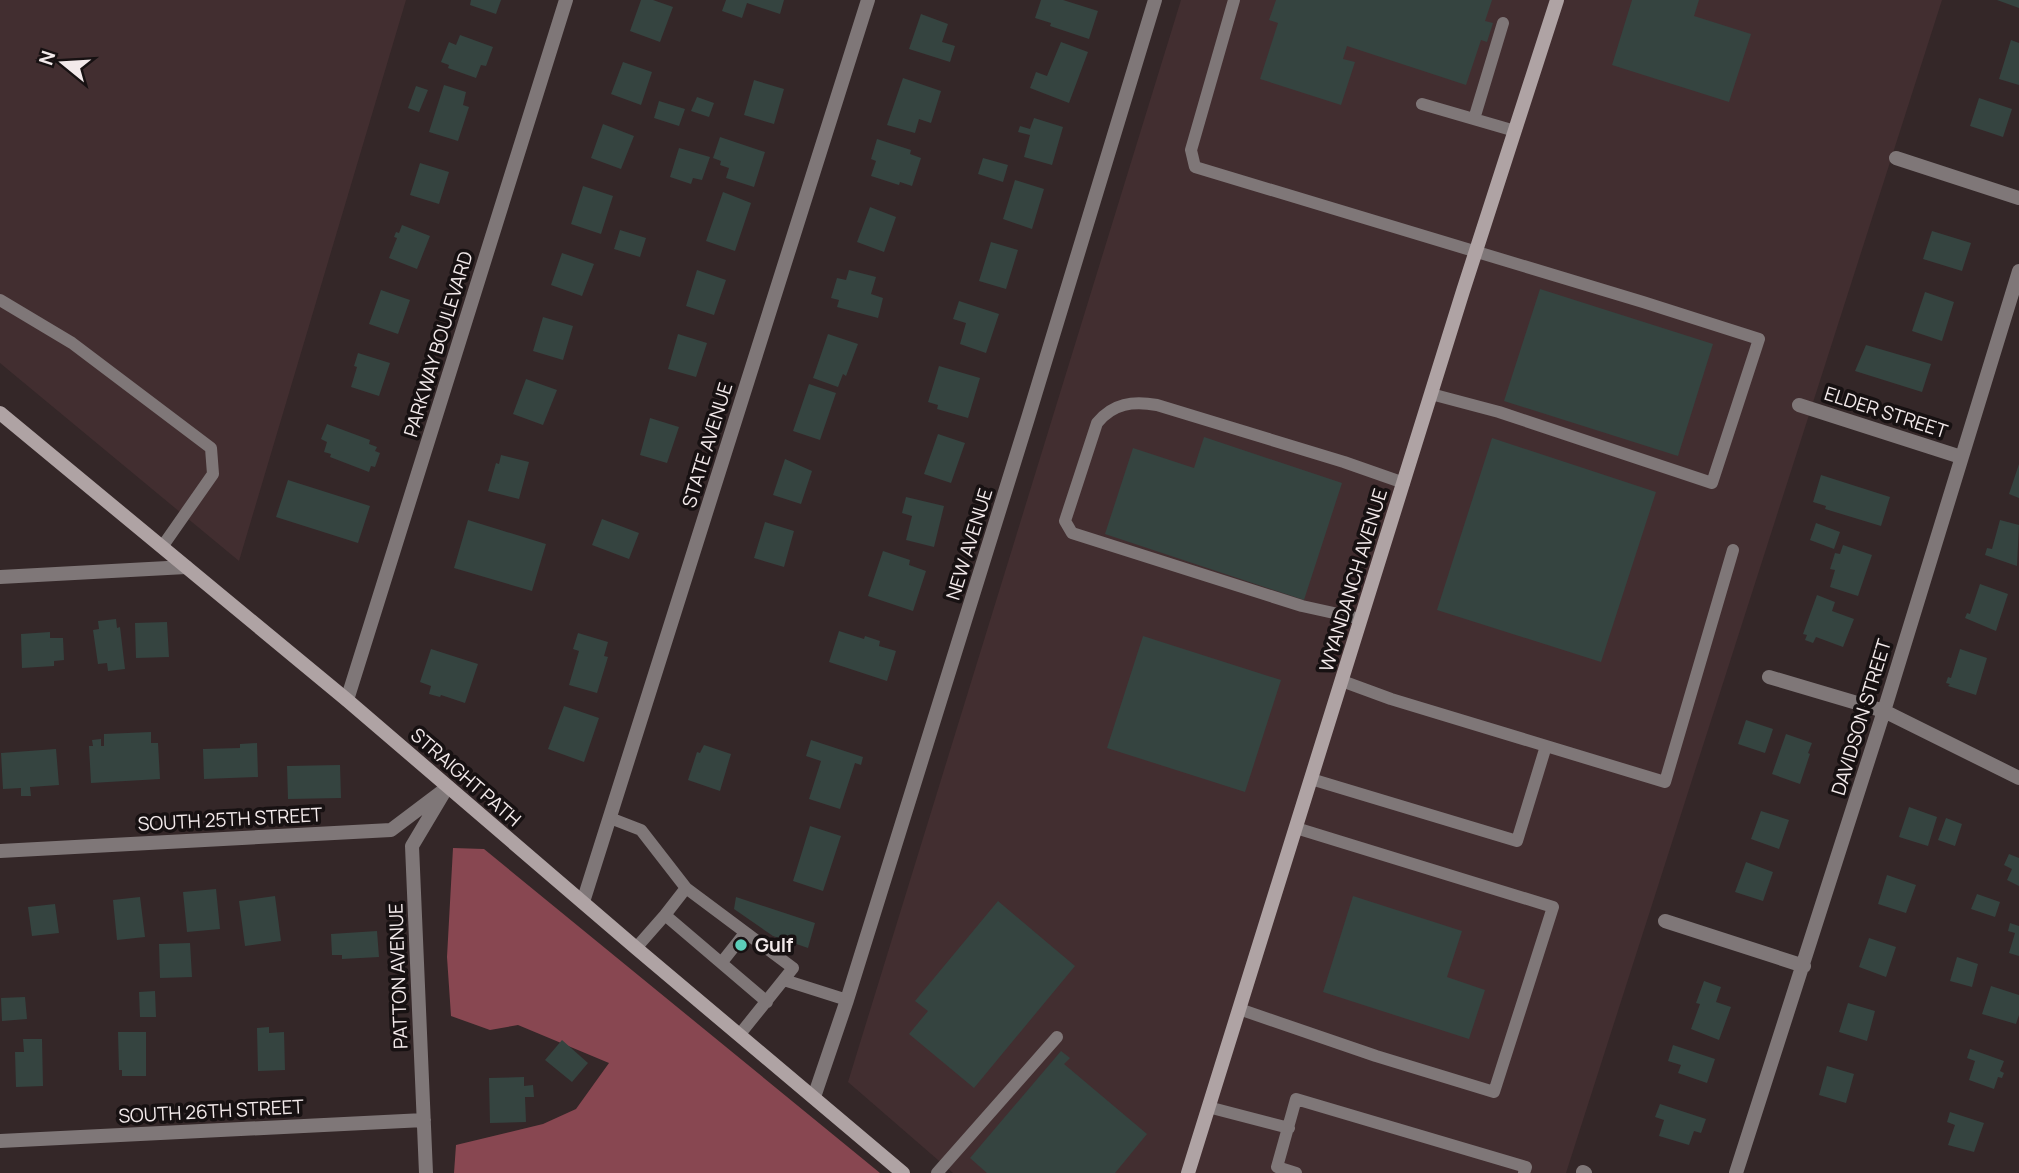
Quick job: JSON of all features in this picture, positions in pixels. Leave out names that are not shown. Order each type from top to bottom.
[{"type":"street","name":"PARKWAY BOULEVARD","points":[[347,700],[566,0]]},
{"type":"street","name":"STATE AVENUE","points":[[583,902],[868,0]]},
{"type":"street","name":"NEW AVENUE","points":[[814,1097],[847,1000],[1024,431],[1155,0]]},
{"type":"street","name":"WYANDANCH AVENUE","points":[[1188,1173],[1557,0]]},
{"type":"street","points":[[1896,158],[2019,198]]},
{"type":"street","name":"DAVIDSON STREET","points":[[1737,1173],[1884,711],[2019,271]]},
{"type":"street","name":"ELDER STREET","points":[[1799,405],[1961,457]]},
{"type":"street","name":"STRAIGHT PATH","points":[[0,413],[347,700],[903,1173]]},
{"type":"street","points":[[0,577],[186,567]]},
{"type":"street","points":[[1769,677],[1884,711],[2019,778]]},
{"type":"street","name":"SOUTH 25TH STREET","points":[[0,851],[391,830],[448,787]]},
{"type":"street","name":"PATTON AVENUE","points":[[426,1173],[412,846],[448,787]]},
{"type":"street","points":[[1665,921],[1804,966]]},
{"type":"street","name":"SOUTH 26TH STREET","points":[[0,1141],[424,1120]]},
{"type":"lane","points":[[1234,0],[1191,150],[1195,167],[1759,339],[1712,483],[1499,412],[1431,394]]},
{"type":"lane","points":[[1474,119],[1503,23]]},
{"type":"lane","points":[[1422,104],[1515,131]]},
{"type":"lane","points":[[0,300],[72,343],[211,448],[213,474],[162,547]]},
{"type":"lane","points":[[1361,618],[1302,606],[1072,533],[1065,521],[1097,423],[1106,411],[1138,402],[1157,405],[1290,445],[1404,483]]},
{"type":"lane","points":[[1342,681],[1391,699],[1665,782],[1733,550]]},
{"type":"lane","points":[[1311,779],[1517,841],[1546,746]]},
{"type":"lane","points":[[610,818],[641,830],[686,888],[793,968],[740,1034]]},
{"type":"lane","points":[[1239,1009],[1376,1056],[1494,1092],[1553,907],[1296,828]]},
{"type":"lane","points":[[636,948],[686,888]]},
{"type":"lane","points":[[665,915],[767,1002]]},
{"type":"lane","points":[[722,962],[745,933]]},
{"type":"lane","points":[[784,980],[847,1000]]},
{"type":"lane","points":[[937,1173],[1057,1037]]},
{"type":"lane","points":[[1296,1173],[1276,1170],[1296,1099],[1526,1167],[1524,1173]]},
{"type":"lane","points":[[1208,1107],[1289,1128]]},
{"type":"shaded area","points":[[0,0],[406,0],[239,561],[0,363]]},
{"type":"shaded area","points":[[1181,0],[1942,0],[1566,1173],[953,1173],[848,1082]]},
{"type":"shaded area","points":[[453,848],[484,849],[880,1173],[454,1173],[456,1145],[543,1124],[576,1109],[609,1063],[518,1025],[490,1030],[451,1016],[447,957]]},
{"type":"building","points":[[471,0],[501,0],[496,14],[470,5]]},
{"type":"building","points":[[641,0],[653,0],[673,7],[660,42],[630,31]]},
{"type":"building","points":[[726,0],[784,0],[780,14],[747,3],[742,18],[722,11]]},
{"type":"building","points":[[1041,0],[1063,0],[1098,11],[1089,39],[1035,18]]},
{"type":"building","points":[[1276,0],[1492,0],[1485,21],[1493,23],[1487,42],[1481,40],[1466,85],[1347,46],[1343,59],[1355,62],[1341,105],[1260,79],[1278,23],[1269,20]]},
{"type":"building","points":[[1632,0],[1699,0],[1694,16],[1751,34],[1729,102],[1612,65]]},
{"type":"building","points":[[1997,0],[2019,0],[2019,8]]},
{"type":"building","points":[[921,14],[948,24],[942,42],[955,46],[950,62],[909,49]]},
{"type":"building","points":[[460,35],[493,47],[486,66],[481,65],[476,78],[448,68],[449,65],[441,62],[449,42],[456,45]]},
{"type":"building","points":[[2011,40],[2019,43],[2019,85],[1999,79]]},
{"type":"building","points":[[1061,42],[1088,52],[1069,103],[1030,88],[1036,72],[1047,76]]},
{"type":"building","points":[[623,62],[652,72],[641,105],[611,94]]},
{"type":"building","points":[[903,78],[941,91],[931,123],[919,119],[915,133],[887,125]]},
{"type":"building","points":[[754,80],[784,89],[774,124],[744,115]]},
{"type":"building","points":[[444,85],[466,92],[463,105],[469,107],[458,141],[429,132]]},
{"type":"building","points":[[416,86],[428,90],[419,112],[408,108]]},
{"type":"building","points":[[697,97],[714,103],[709,117],[691,111]]},
{"type":"building","points":[[1979,98],[2012,109],[2003,137],[1970,126]]},
{"type":"building","points":[[659,101],[685,109],[679,126],[654,118]]},
{"type":"building","points":[[1034,118],[1063,127],[1052,165],[1024,157],[1030,135],[1018,132],[1020,126],[1030,129]]},
{"type":"building","points":[[603,124],[634,136],[621,169],[591,158]]},
{"type":"building","points":[[720,137],[765,152],[754,187],[726,178],[729,168],[720,165],[721,161],[713,158]]},
{"type":"building","points":[[877,139],[911,150],[910,154],[921,158],[912,186],[900,182],[899,185],[871,176],[876,161],[871,159]]},
{"type":"building","points":[[679,148],[710,157],[702,180],[693,178],[691,184],[670,177]]},
{"type":"building","points":[[983,158],[1008,165],[1003,182],[978,174]]},
{"type":"building","points":[[420,163],[449,172],[439,204],[410,195]]},
{"type":"building","points":[[1015,180],[1044,189],[1032,229],[1003,219]]},
{"type":"building","points":[[583,186],[613,196],[601,234],[571,224]]},
{"type":"building","points":[[723,192],[751,203],[735,251],[706,241]]},
{"type":"building","points":[[870,207],[896,217],[884,252],[857,242]]},
{"type":"building","points":[[402,225],[430,236],[417,269],[389,258],[397,238],[394,237]]},
{"type":"building","points":[[620,230],[646,238],[640,257],[614,249]]},
{"type":"building","points":[[1932,231],[1971,243],[1962,271],[1923,259]]},
{"type":"building","points":[[991,242],[1018,250],[1006,289],[979,281]]},
{"type":"building","points":[[562,253],[594,264],[582,296],[551,285]]},
{"type":"building","points":[[697,270],[726,280],[714,315],[686,306]]},
{"type":"building","points":[[849,270],[876,277],[871,294],[883,298],[878,318],[837,307],[839,300],[831,298],[837,278],[846,280]]},
{"type":"building","points":[[1540,289],[1713,344],[1678,456],[1504,401]]},
{"type":"building","points":[[381,290],[410,300],[398,334],[369,324]]},
{"type":"building","points":[[1925,292],[1954,302],[1942,341],[1912,331]]},
{"type":"building","points":[[959,301],[999,314],[986,353],[960,344],[966,323],[953,319]]},
{"type":"building","points":[[543,317],[573,326],[563,360],[533,351]]},
{"type":"building","points":[[678,334],[707,343],[696,377],[668,369]]},
{"type":"building","points":[[828,334],[858,344],[846,376],[843,374],[838,387],[813,378]]},
{"type":"building","points":[[1866,345],[1931,364],[1922,392],[1855,371]]},
{"type":"building","points":[[358,353],[390,363],[379,396],[351,387]]},
{"type":"building","points":[[939,366],[980,378],[968,418],[937,409],[938,405],[928,402]]},
{"type":"building","points":[[526,379],[557,390],[543,425],[513,414]]},
{"type":"building","points":[[809,384],[836,393],[820,440],[793,431]]},
{"type":"building","points":[[650,418],[679,427],[667,463],[640,455]]},
{"type":"building","points":[[327,424],[370,440],[369,444],[377,447],[375,451],[380,453],[375,467],[371,466],[369,472],[330,457],[331,454],[324,452],[327,442],[321,439]]},
{"type":"building","points":[[938,434],[965,443],[951,483],[924,474]]},
{"type":"building","points":[[1204,437],[1342,483],[1304,600],[1105,534],[1133,448],[1194,468]]},
{"type":"building","points":[[1492,438],[1656,492],[1601,662],[1437,610]]},
{"type":"building","points":[[501,455],[529,462],[519,499],[488,491]]},
{"type":"building","points":[[785,459],[812,471],[801,504],[773,495]]},
{"type":"building","points":[[2019,464],[2019,498],[2009,494]]},
{"type":"building","points":[[1821,475],[1890,497],[1881,526],[1825,509],[1826,506],[1813,502]]},
{"type":"building","points":[[288,480],[370,506],[358,543],[276,517]]},
{"type":"building","points":[[906,497],[944,506],[934,547],[906,540],[912,516],[902,513]]},
{"type":"building","points":[[602,519],[639,533],[629,559],[592,545]]},
{"type":"building","points":[[468,520],[546,544],[532,591],[454,568]]},
{"type":"building","points":[[2000,520],[2019,525],[2017,566],[1985,555],[1987,548],[1992,549]]},
{"type":"building","points":[[765,522],[794,531],[784,567],[754,558]]},
{"type":"building","points":[[1816,523],[1840,532],[1834,549],[1810,540]]},
{"type":"building","points":[[1843,545],[1872,555],[1858,596],[1830,587],[1835,570],[1830,569],[1835,553],[1840,554]]},
{"type":"building","points":[[883,551],[910,560],[909,565],[926,571],[913,611],[868,596]]},
{"type":"building","points":[[1980,584],[2008,594],[1996,631],[1965,618],[1967,613],[1970,614]]},
{"type":"building","points":[[1817,595],[1835,602],[1832,611],[1854,619],[1843,647],[1816,637],[1813,643],[1805,640],[1807,635],[1803,634]]},
{"type":"building","points":[[116,619],[117,628],[120,627],[125,669],[108,671],[107,663],[98,664],[93,630],[99,629],[98,621]]},
{"type":"building","points":[[167,622],[169,657],[136,658],[135,623]]},
{"type":"building","points":[[839,631],[880,641],[879,646],[896,651],[887,681],[829,662]]},
{"type":"building","points":[[50,632],[50,638],[63,638],[64,660],[54,661],[54,666],[22,668],[21,634]]},
{"type":"building","points":[[578,633],[608,642],[604,656],[608,657],[597,693],[569,685],[579,651],[573,649]]},
{"type":"building","points":[[1143,636],[1281,680],[1245,792],[1107,748]]},
{"type":"building","points":[[431,649],[478,664],[465,703],[429,694],[431,686],[420,682]]},
{"type":"building","points":[[1960,649],[1987,658],[1976,695],[1946,683],[1948,677],[1951,678]]},
{"type":"building","points":[[564,706],[599,718],[584,762],[548,749]]},
{"type":"building","points":[[1746,720],[1773,729],[1765,753],[1738,744]]},
{"type":"building","points":[[151,732],[151,743],[158,743],[160,779],[91,783],[89,746],[93,746],[92,740],[101,739],[101,746],[104,746],[104,734]]},
{"type":"building","points":[[1786,734],[1812,743],[1800,784],[1772,774]]},
{"type":"building","points":[[811,740],[863,757],[861,765],[855,763],[840,809],[809,799],[821,761],[806,756]]},
{"type":"building","points":[[257,743],[258,777],[204,779],[203,749],[240,748],[240,744]]},
{"type":"building","points":[[704,745],[731,754],[720,791],[688,780],[697,752],[700,753]]},
{"type":"building","points":[[56,749],[59,785],[30,787],[31,796],[21,796],[21,788],[3,789],[1,753]]},
{"type":"building","points":[[340,765],[341,798],[288,799],[287,766]]},
{"type":"building","points":[[1909,807],[1937,817],[1928,846],[1899,837]]},
{"type":"building","points":[[1761,811],[1789,820],[1779,849],[1751,839]]},
{"type":"building","points":[[1946,818],[1962,824],[1955,846],[1938,840]]},
{"type":"building","points":[[810,826],[841,836],[823,891],[793,881]]},
{"type":"building","points":[[2009,854],[2019,858],[2019,886],[2007,880],[2012,869],[2004,865]]},
{"type":"building","points":[[1746,862],[1773,872],[1763,901],[1735,892]]},
{"type":"building","points":[[1887,875],[1916,885],[1906,913],[1878,904]]},
{"type":"building","points":[[216,889],[220,929],[187,932],[183,892]]},
{"type":"building","points":[[1977,894],[2000,902],[1995,917],[1971,909]]},
{"type":"building","points":[[275,896],[281,941],[245,946],[239,901]]},
{"type":"building","points":[[1353,896],[1462,931],[1447,977],[1485,990],[1469,1039],[1323,992]]},
{"type":"building","points":[[140,897],[145,937],[117,940],[113,900]]},
{"type":"building","points":[[736,897],[815,923],[808,948],[773,936],[734,909]]},
{"type":"building","points":[[998,901],[1075,966],[974,1088],[909,1034],[928,1011],[915,1001]]},
{"type":"building","points":[[55,904],[59,933],[32,936],[28,907]]},
{"type":"building","points":[[2010,923],[2019,926],[2019,956],[2009,953],[2015,933],[2008,931]]},
{"type":"building","points":[[377,931],[379,957],[342,959],[342,955],[332,955],[331,934]]},
{"type":"building","points":[[1869,938],[1896,947],[1886,977],[1859,967]]},
{"type":"building","points":[[190,943],[192,977],[160,978],[159,944]]},
{"type":"building","points":[[1957,957],[1978,964],[1972,987],[1950,981]]},
{"type":"building","points":[[1704,981],[1721,987],[1716,1002],[1731,1007],[1719,1040],[1691,1029],[1700,1004],[1696,1003]]},
{"type":"building","points":[[1991,986],[2019,995],[2016,1024],[1982,1014]]},
{"type":"building","points":[[155,991],[156,1017],[140,1017],[139,992]]},
{"type":"building","points":[[25,997],[27,1019],[2,1021],[1,998]]},
{"type":"building","points":[[1848,1003],[1875,1011],[1867,1041],[1839,1032]]},
{"type":"building","points":[[269,1027],[269,1033],[284,1032],[285,1070],[258,1071],[257,1028]]},
{"type":"building","points":[[118,1032],[146,1032],[146,1076],[122,1076],[122,1070],[119,1070]]},
{"type":"building","points":[[23,1039],[42,1039],[43,1086],[16,1087],[15,1052],[24,1052]]},
{"type":"building","points":[[562,1040],[588,1063],[572,1082],[545,1060]]},
{"type":"building","points":[[1673,1045],[1715,1059],[1707,1083],[1678,1073],[1681,1065],[1668,1061]]},
{"type":"building","points":[[1970,1049],[2004,1061],[2000,1071],[2004,1073],[2002,1078],[1998,1077],[1994,1089],[1969,1080],[1975,1061],[1967,1058]]},
{"type":"building","points":[[1061,1051],[1070,1058],[1064,1064],[1147,1134],[1115,1173],[987,1173],[970,1158]]},
{"type":"building","points":[[1827,1066],[1854,1074],[1846,1103],[1819,1095]]},
{"type":"building","points":[[524,1077],[524,1086],[533,1085],[534,1097],[525,1097],[526,1122],[490,1123],[489,1078]]},
{"type":"building","points":[[1660,1104],[1706,1119],[1701,1133],[1694,1131],[1689,1145],[1659,1136],[1664,1120],[1655,1117]]},
{"type":"building","points":[[1950,1112],[1984,1123],[1974,1152],[1948,1145],[1955,1125],[1947,1122]]},
{"type":"place","name":"Gulf","points":[[741,945]]}]
